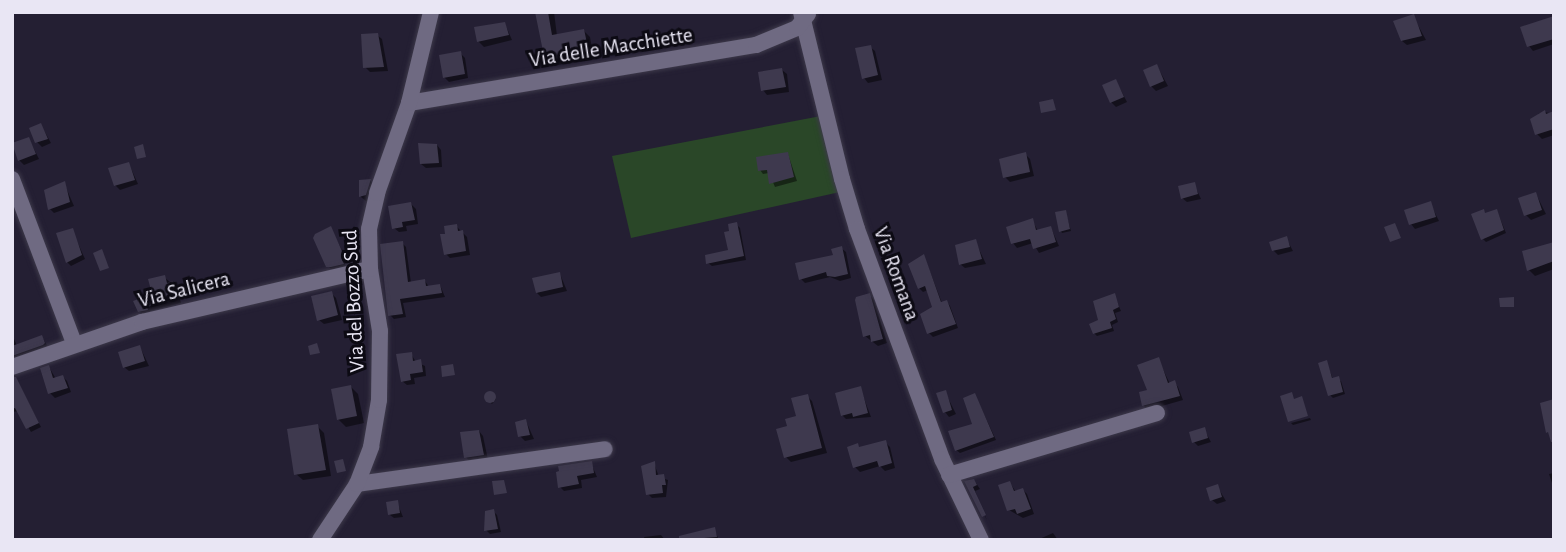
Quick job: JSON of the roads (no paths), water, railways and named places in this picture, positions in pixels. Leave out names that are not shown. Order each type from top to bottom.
[{"type":"street","name":"Via del Bozzo Sud","points":[[320,540],[357,484],[371,447],[379,400],[380,331],[370,269],[369,229],[410,103],[431,12]]},
{"type":"street","name":"Via delle Macchiette","points":[[410,103],[756,45],[788,32],[805,15]]},
{"type":"street","name":"Via Romana","points":[[805,15],[842,179],[857,229],[949,475],[981,540]]},
{"type":"street","points":[[12,179],[74,343]]},
{"type":"street","name":"Via Salicera","points":[[12,367],[74,343],[214,303],[370,269]]},
{"type":"street","points":[[949,475],[1157,413]]},
{"type":"street","points":[[357,484],[605,449]]}]
